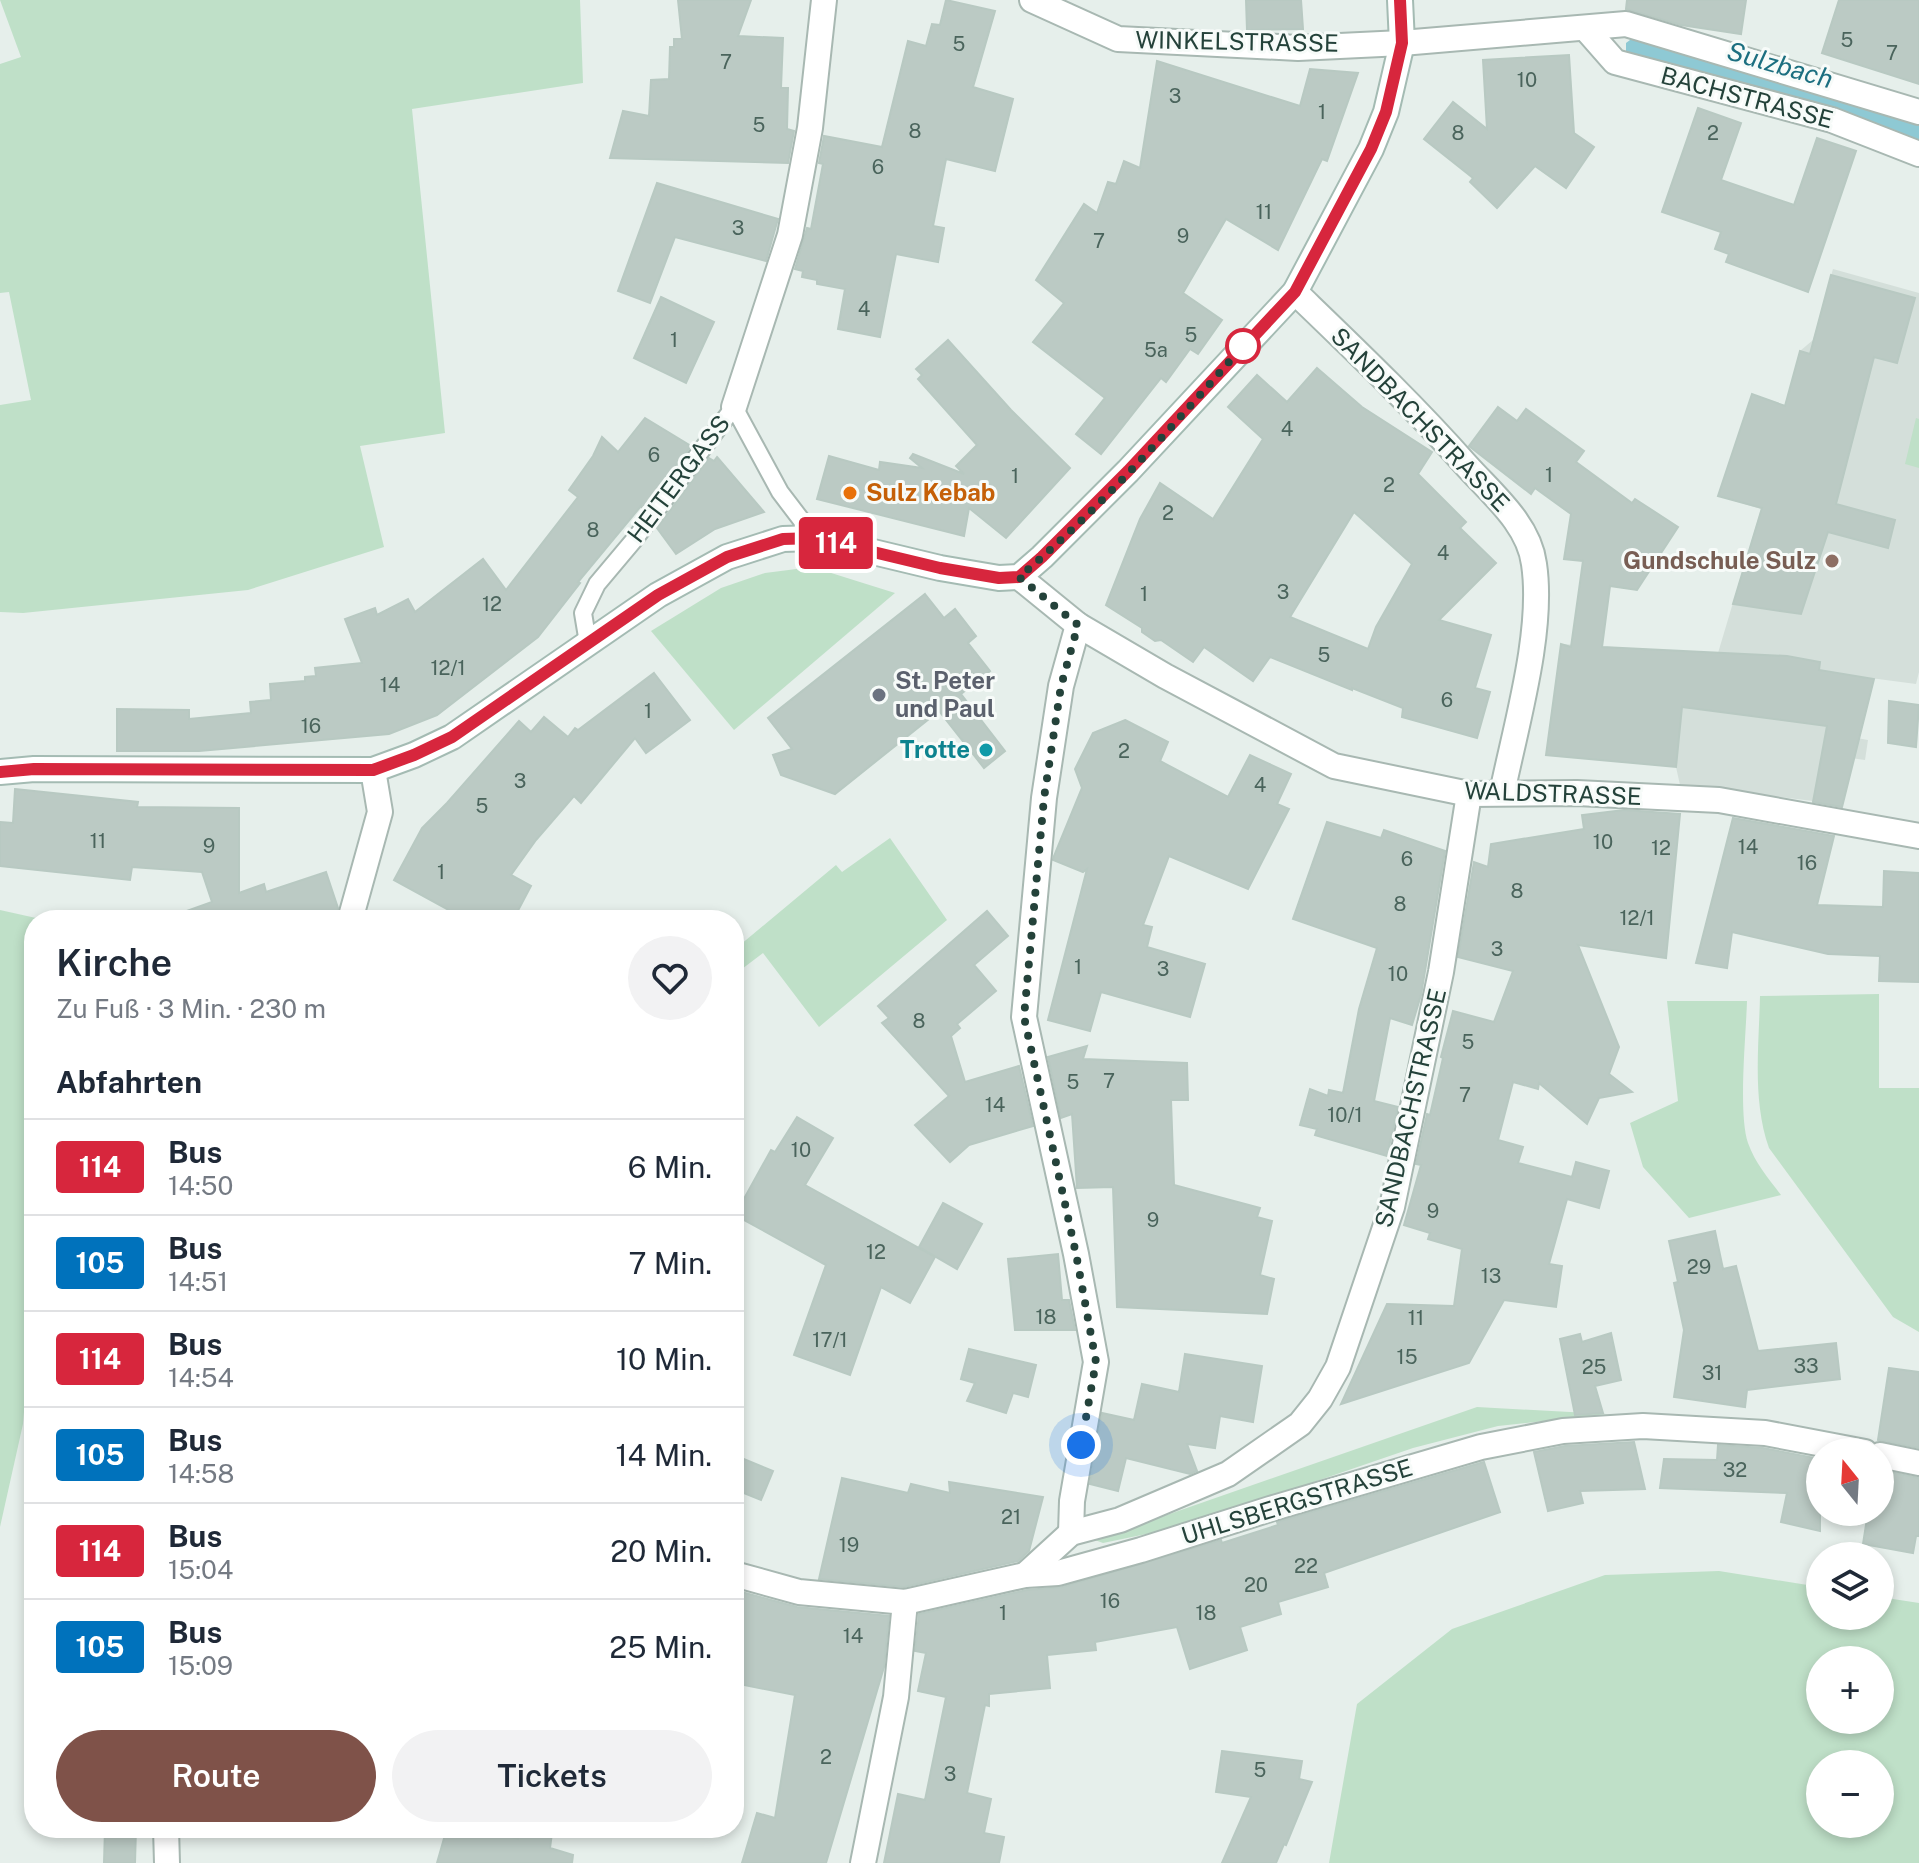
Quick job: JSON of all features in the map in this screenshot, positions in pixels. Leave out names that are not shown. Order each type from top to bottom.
[{"type":"street","points":[[734,407],[790,235],[810,128],[824,0]]},
{"type":"street","name":"WINKELSTRASSE","points":[[1032,0],[1118,39],[1298,48],[1402,43]]},
{"type":"street","points":[[0,772],[34,769],[373,770],[452,737],[658,595],[727,557],[783,539],[815,538],[940,568],[999,578],[1019,577],[1128,471],[1295,292],[1371,149],[1386,112],[1402,43],[1400,0]]},
{"type":"street","name":"BACHSTRASSE","points":[[1402,43],[1626,24],[1919,112]]},
{"type":"street","name":"BACHSTRASSE","points":[[1586,29],[1615,62],[1832,120],[1919,154]]},
{"type":"street","name":"SANDBACHSTRASSE","points":[[1295,292],[1414,406],[1527,537],[1534,563],[1536,621],[1502,793]]},
{"type":"street","name":"WALDSTRASSE","points":[[1019,577],[1078,625],[1165,676],[1334,766],[1469,794],[1577,793],[1719,800],[1919,836]]},
{"type":"street","points":[[1071,1533],[1072,1501],[1096,1362],[1076,1254],[1024,1017],[1044,798],[1061,686],[1078,625]]},
{"type":"street","points":[[353,910],[380,812],[373,770]]},
{"type":"street","name":"SANDBACHSTRASSE","points":[[1025,1575],[1071,1533],[1120,1520],[1228,1474],[1300,1424],[1320,1399],[1338,1367],[1392,1207],[1441,972],[1469,794]]},
{"type":"street","name":"UHLSBERGSTRASSE","points":[[744,1577],[799,1592],[905,1602],[1025,1575],[1058,1573],[1481,1447],[1563,1431],[1643,1426],[1765,1433],[1806,1441]]},
{"type":"street","points":[[1894,1458],[1919,1463]]},
{"type":"street","points":[[863,1863],[896,1697],[905,1602]]},
{"type":"street","points":[[166,1838],[167,1863]]},
{"type":"lane","name":"HEITERGASS","points":[[588,643],[583,613],[597,584],[734,407],[780,492],[815,538]]},
{"type":"shaded area","name":"Gundschule Sulz","points":[[1833,269],[1919,293],[1919,672],[1916,684],[1840,674],[1829,733],[1868,740],[1865,760],[1822,754],[1813,801],[1680,785],[1676,767],[1546,755],[1561,644],[1718,653],[1761,509],[1718,496],[1752,394],[1785,405],[1800,351],[1813,340]]},
{"type":"green space","points":[[0,0],[580,0],[583,83],[412,109],[445,433],[360,446],[384,547],[248,590],[23,613],[0,612],[0,405],[31,400],[9,292],[0,293],[0,64],[21,57]]},
{"type":"green space","points":[[1916,418],[1919,419],[1919,468],[1905,464]]},
{"type":"green space","points":[[812,567],[895,593],[734,730],[651,631],[721,588],[765,573]]},
{"type":"green space","points":[[890,838],[947,920],[819,1027],[763,953],[744,967],[744,942],[836,865],[842,872]]},
{"type":"green space","points":[[0,910],[24,915],[24,1412],[0,1527]]},
{"type":"green space","points":[[1879,994],[1879,1088],[1919,1088],[1919,1332],[1893,1317],[1769,1148],[1760,1111],[1760,996]]},
{"type":"green space","points":[[1667,1001],[1747,1001],[1743,1094],[1745,1130],[1754,1157],[1781,1195],[1689,1218],[1643,1167],[1630,1123],[1678,1101]]},
{"type":"green space","points":[[1477,1407],[1607,1414],[1498,1426],[1413,1448],[1185,1526],[1103,1543],[1095,1540]]},
{"type":"green space","points":[[1719,1571],[1806,1585],[1806,1630],[1894,1630],[1894,1599],[1919,1603],[1919,1863],[1329,1863],[1357,1704],[1452,1629],[1605,1575]]},
{"type":"water","points":[[1634,37],[1919,123],[1919,140],[1626,51],[1626,43]]},
{"type":"building","points":[[678,0],[751,0],[738,36],[783,38],[781,88],[788,88],[787,129],[794,131],[788,163],[610,158],[623,111],[649,116],[651,80],[669,79],[670,47],[674,47],[674,39],[682,39]]},
{"type":"building","points":[[946,0],[995,11],[973,87],[1013,99],[995,171],[946,159],[933,226],[944,228],[938,262],[896,254],[880,337],[838,329],[845,289],[817,284],[817,280],[802,277],[803,271],[795,269],[807,228],[811,229],[823,164],[819,163],[824,136],[882,147],[908,41],[926,46],[932,24],[940,25]]},
{"type":"building","points":[[1246,0],[1301,0],[1303,29],[1247,30]]},
{"type":"building","points":[[1627,0],[1746,0],[1741,34],[1681,25],[1626,9]]},
{"type":"building","points":[[1839,0],[1919,0],[1919,84],[1822,53]]},
{"type":"building","points":[[1569,55],[1574,133],[1594,147],[1566,188],[1535,166],[1497,208],[1470,182],[1473,178],[1424,139],[1453,102],[1487,129],[1483,60]]},
{"type":"building","points":[[1157,61],[1300,106],[1310,69],[1358,73],[1327,161],[1322,159],[1278,250],[1226,219],[1183,293],[1222,320],[1198,354],[1190,349],[1166,382],[1161,378],[1101,454],[1076,434],[1105,398],[1033,342],[1064,303],[1036,280],[1084,204],[1097,213],[1108,182],[1116,184],[1124,161],[1140,168]]},
{"type":"building","points":[[1698,108],[1741,123],[1721,180],[1794,205],[1817,138],[1856,151],[1808,292],[1726,262],[1729,254],[1715,249],[1721,232],[1662,212]]},
{"type":"building","points":[[657,183],[778,219],[766,261],[675,237],[650,303],[618,291]]},
{"type":"building","points":[[1831,275],[1915,298],[1897,363],[1874,357],[1836,504],[1895,520],[1888,548],[1828,532],[1801,614],[1733,604],[1762,508],[1718,496],[1752,394],[1785,406],[1800,351],[1810,354]]},
{"type":"building","points":[[661,297],[714,322],[686,383],[634,358]]},
{"type":"building","points":[[948,340],[1011,410],[1070,468],[1006,538],[969,508],[964,536],[817,499],[829,456],[879,470],[880,462],[922,468],[910,458],[913,454],[964,474],[956,466],[977,445],[918,379],[922,375],[916,369]]},
{"type":"building","points":[[1317,368],[1362,407],[1432,452],[1418,474],[1466,522],[1460,528],[1496,563],[1439,620],[1491,635],[1475,688],[1490,692],[1477,738],[1402,717],[1403,708],[1270,657],[1253,681],[1204,647],[1193,662],[1161,640],[1155,641],[1142,632],[1142,628],[1106,605],[1140,519],[1160,483],[1213,519],[1263,439],[1228,407],[1257,375],[1287,402]],"holes":[[[1354,512],[1412,564],[1376,627],[1368,649],[1290,617]]]},
{"type":"building","points":[[1498,407],[1517,421],[1526,409],[1584,451],[1576,462],[1632,503],[1635,499],[1678,527],[1637,590],[1610,586],[1602,647],[1787,656],[1820,662],[1819,670],[1874,679],[1842,807],[1813,802],[1827,726],[1682,707],[1676,767],[1546,755],[1561,644],[1571,647],[1583,561],[1564,559],[1571,514],[1535,488],[1531,494],[1469,446]]},
{"type":"building","points":[[645,418],[691,446],[643,509],[641,506],[578,582],[538,637],[437,715],[389,734],[199,751],[117,751],[117,709],[189,710],[189,719],[251,713],[250,702],[271,700],[270,684],[305,681],[305,677],[316,676],[315,668],[362,663],[345,619],[375,608],[377,615],[408,599],[415,612],[483,559],[506,590],[578,497],[569,490],[593,456],[602,437],[618,452]]},
{"type":"building","points":[[717,457],[764,512],[715,529],[676,554],[657,528],[709,458],[714,461]]},
{"type":"building","name":"St. Peter und Paul","points":[[925,594],[944,618],[955,609],[976,636],[968,643],[990,671],[961,694],[1005,751],[984,768],[939,711],[835,794],[781,775],[773,755],[792,749],[768,718]]},
{"type":"building","points":[[654,673],[690,720],[646,753],[635,738],[581,803],[574,796],[511,875],[531,886],[518,910],[449,910],[394,880],[422,828],[519,721],[531,732],[544,717],[568,737],[575,728],[578,730]]},
{"type":"building","points":[[1889,701],[1919,705],[1916,747],[1888,743]]},
{"type":"building","points":[[1125,720],[1168,742],[1160,761],[1228,797],[1250,755],[1291,774],[1277,804],[1289,809],[1248,889],[1169,856],[1143,925],[1152,927],[1147,947],[1205,964],[1190,1017],[1101,992],[1090,1031],[1048,1020],[1087,869],[1083,872],[1053,860],[1082,788],[1075,769],[1093,733]]},
{"type":"building","points":[[15,789],[138,802],[137,807],[239,808],[239,893],[264,884],[266,892],[326,872],[338,910],[190,910],[212,902],[202,872],[132,867],[130,880],[0,866],[0,822],[13,823]]},
{"type":"building","points":[[1624,810],[1680,814],[1666,958],[1578,945],[1619,1047],[1609,1074],[1632,1092],[1599,1098],[1587,1124],[1539,1083],[1538,1089],[1513,1082],[1498,1140],[1523,1147],[1518,1163],[1572,1177],[1576,1162],[1609,1171],[1599,1208],[1567,1199],[1549,1264],[1562,1266],[1556,1307],[1504,1300],[1469,1363],[1341,1404],[1387,1304],[1454,1306],[1462,1249],[1428,1239],[1430,1233],[1404,1225],[1421,1165],[1416,1164],[1453,1011],[1494,1022],[1513,971],[1458,957],[1474,862],[1488,867],[1491,844],[1584,829],[1582,815]]},
{"type":"building","points":[[1733,818],[1834,836],[1817,905],[1883,907],[1884,871],[1919,873],[1919,982],[1879,981],[1880,956],[1828,954],[1732,932],[1727,968],[1696,963]]},
{"type":"building","points":[[1327,822],[1381,838],[1384,830],[1445,851],[1421,995],[1412,1025],[1390,1018],[1374,1101],[1398,1107],[1387,1156],[1315,1135],[1317,1129],[1300,1125],[1310,1089],[1328,1096],[1329,1090],[1343,1093],[1359,1009],[1377,948],[1293,919]]},
{"type":"building","points":[[987,911],[1008,936],[974,965],[996,991],[957,1024],[960,1028],[951,1036],[965,1082],[1019,1066],[1033,1126],[969,1145],[950,1162],[915,1125],[949,1096],[882,1023],[889,1018],[878,1006]]},
{"type":"building","points":[[1087,1046],[1083,1059],[1187,1063],[1188,1100],[1171,1100],[1174,1185],[1260,1208],[1257,1217],[1272,1221],[1260,1275],[1274,1279],[1267,1314],[1117,1307],[1113,1187],[1077,1188],[1072,1114],[1061,1118],[1048,1057]]},
{"type":"building","points":[[797,1117],[833,1138],[805,1185],[935,1257],[910,1303],[881,1287],[850,1375],[794,1355],[826,1265],[744,1220],[744,1199],[771,1150],[775,1152]]},
{"type":"building","points":[[943,1203],[982,1224],[957,1269],[919,1247]]},
{"type":"building","points":[[1715,1231],[1723,1269],[1736,1266],[1758,1351],[1836,1343],[1840,1379],[1747,1390],[1745,1407],[1674,1397],[1684,1330],[1669,1241]]},
{"type":"building","points":[[1058,1254],[1062,1300],[1069,1300],[1075,1330],[1015,1330],[1008,1259]]},
{"type":"building","points":[[1611,1333],[1621,1380],[1595,1386],[1603,1413],[1575,1415],[1560,1339],[1580,1334],[1582,1342]]},
{"type":"building","points":[[969,1349],[1036,1365],[1028,1397],[1013,1393],[1006,1413],[967,1401],[975,1383],[961,1379]]},
{"type":"building","points":[[1185,1354],[1262,1366],[1253,1422],[1220,1416],[1215,1448],[1187,1444],[1197,1471],[1190,1474],[1126,1458],[1118,1491],[1090,1484],[1102,1413],[1134,1420],[1142,1384],[1179,1392]]},
{"type":"building","points":[[1889,1368],[1919,1372],[1919,1448],[1894,1443],[1894,1438],[1878,1438]]},
{"type":"building","points":[[1634,1442],[1645,1489],[1580,1491],[1583,1503],[1548,1511],[1534,1452],[1565,1446]]},
{"type":"building","points":[[1718,1445],[1763,1448],[1806,1456],[1806,1526],[1820,1526],[1820,1531],[1781,1522],[1787,1493],[1660,1488],[1664,1459],[1717,1460]]},
{"type":"building","points":[[744,1459],[773,1471],[761,1500],[744,1493]]},
{"type":"building","points":[[1484,1462],[1500,1512],[1324,1573],[1328,1587],[1278,1602],[1281,1614],[1240,1627],[1247,1650],[1190,1669],[1177,1627],[1095,1642],[1096,1650],[1047,1655],[1050,1688],[989,1694],[989,1706],[985,1705],[967,1793],[991,1799],[984,1833],[1004,1837],[999,1863],[884,1863],[898,1794],[925,1800],[946,1697],[918,1691],[926,1653],[915,1651],[919,1614],[1027,1590],[1062,1587],[1221,1540],[1222,1543],[1278,1525],[1277,1522]]},
{"type":"building","points":[[1894,1473],[1919,1478],[1919,1536],[1916,1536],[1913,1553],[1894,1550],[1894,1542],[1863,1542],[1866,1526],[1894,1526]]},
{"type":"building","points":[[842,1478],[908,1493],[911,1484],[950,1493],[949,1482],[1043,1497],[1029,1551],[1018,1561],[904,1587],[819,1579]]},
{"type":"building","points":[[744,1593],[797,1607],[889,1616],[884,1667],[826,1863],[742,1863],[757,1813],[775,1818],[795,1695],[744,1685]]},
{"type":"building","points":[[1222,1751],[1302,1761],[1299,1779],[1312,1782],[1276,1863],[1222,1863],[1251,1797],[1216,1792]]},
{"type":"building","points":[[105,1838],[136,1838],[135,1863],[104,1863]]},
{"type":"building","points":[[444,1838],[551,1838],[550,1848],[573,1855],[572,1863],[437,1863]]},
{"type":"bus line","name":"114","points":[[0,772],[34,769],[373,770],[452,737],[658,595],[727,557],[783,539],[815,538],[940,568],[999,578],[1019,577],[1128,471],[1295,292],[1371,149],[1386,112],[1402,43],[1400,0]]},
{"type":"place","name":"Sulz Kebab","points":[[850,493]]},
{"type":"place","name":"Gundschule Sulz","points":[[1832,561]]},
{"type":"place","name":"St. Peter und Paul","points":[[879,695]]},
{"type":"place","name":"Trotte","points":[[986,750]]},
{"type":"route","points":[[1081,1445],[1096,1362],[1076,1254],[1024,1017],[1044,798],[1061,686],[1078,625],[1019,577],[1128,471],[1243,346]]},
{"type":"water label","name":"Sulzbach","points":[[1780,65]]}]
